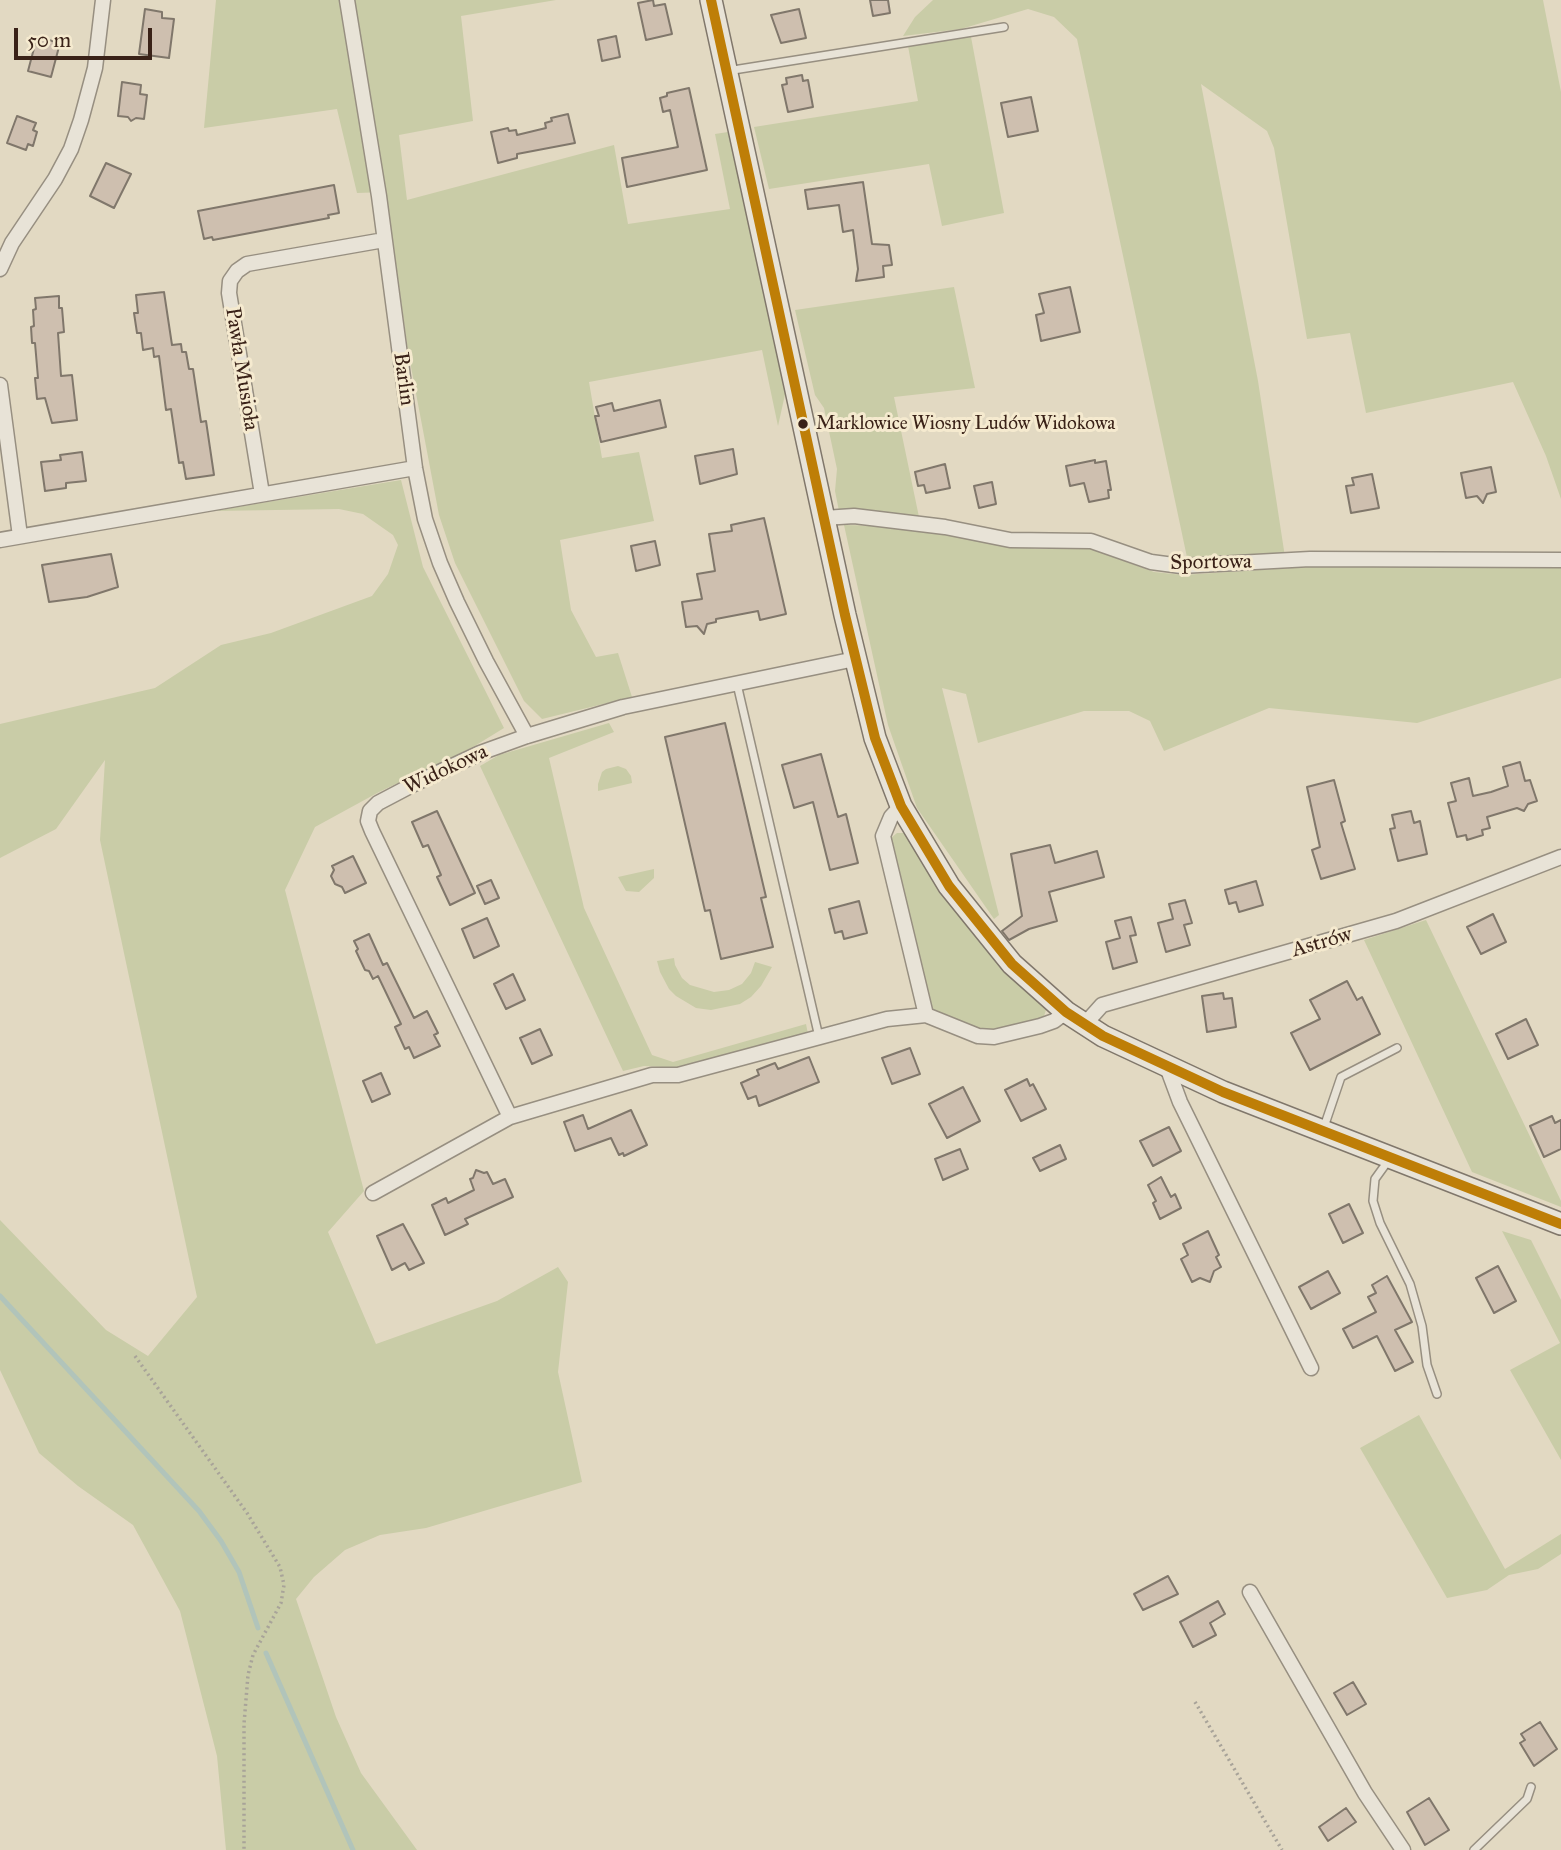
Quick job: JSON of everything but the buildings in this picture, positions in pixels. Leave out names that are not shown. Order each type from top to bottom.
[{"type":"street","points":[[0,270],[12,243],[55,179],[71,149],[95,68],[103,0]]},
{"type":"street","name":"Barlin","points":[[347,0],[384,240],[415,468],[425,519],[440,563],[486,661],[527,736]]},
{"type":"street","points":[[711,0],[855,659],[879,750],[901,806],[948,886],[1012,964],[1066,1012],[1125,1048],[1322,1130],[1561,1224]]},
{"type":"street","name":"Pawła Musioła","points":[[262,494],[229,293],[230,281],[236,271],[247,264],[384,240]]},
{"type":"street","points":[[0,385],[20,536]]},
{"type":"street","points":[[0,540],[415,468]]},
{"type":"street","name":"Sportowa","points":[[824,518],[854,516],[945,527],[1010,540],[1091,541],[1151,562],[1181,566],[1310,559],[1561,560]]},
{"type":"street","name":"Widokowa","points":[[510,1117],[368,821],[370,811],[378,803],[480,753],[527,736],[623,707],[855,659]]},
{"type":"street","points":[[901,806],[891,817],[883,836],[926,1015]]},
{"type":"street","name":"Astrów","points":[[1084,1024],[1102,1005],[1396,921],[1561,857]]},
{"type":"street","points":[[373,1194],[510,1117],[652,1075],[678,1075],[887,1019],[926,1015],[978,1036],[994,1037],[1041,1026],[1066,1012]]},
{"type":"street","points":[[1167,1067],[1180,1102],[1311,1368]]},
{"type":"street","points":[[1250,1592],[1366,1793],[1403,1850]]},
{"type":"lane","points":[[727,71],[1004,27]]},
{"type":"lane","points":[[737,683],[819,1038]]},
{"type":"lane","points":[[1322,1130],[1341,1077],[1397,1048]]},
{"type":"lane","points":[[1391,1157],[1375,1179],[1373,1201],[1380,1223],[1410,1284],[1422,1326],[1427,1365],[1437,1394]]},
{"type":"lane","points":[[1474,1850],[1527,1799],[1531,1787]]},
{"type":"path","points":[[135,1356],[247,1513],[280,1567],[284,1585],[281,1603],[261,1637],[248,1675],[244,1724],[244,1850]]},
{"type":"path","points":[[1195,1702],[1282,1850]]},
{"type":"green space","points":[[216,0],[556,0],[461,16],[473,121],[399,135],[407,200],[614,145],[628,224],[730,209],[715,134],[728,132],[786,390],[778,426],[762,350],[589,382],[602,458],[639,452],[654,521],[560,540],[571,610],[596,657],[618,653],[632,697],[542,719],[524,701],[455,563],[439,515],[408,351],[386,192],[357,193],[337,109],[204,128]]},
{"type":"green space","points":[[933,0],[1543,0],[1561,92],[1561,499],[1546,456],[1513,382],[1366,413],[1350,333],[1307,339],[1274,148],[1267,131],[1201,84],[1258,381],[1285,557],[1188,562],[1077,39],[1054,17],[1028,9],[961,29],[903,36],[915,17]]},
{"type":"green space","points":[[971,37],[1004,213],[942,226],[929,164],[769,189],[754,127],[918,101],[908,46]]},
{"type":"green space","points":[[954,287],[975,388],[894,397],[919,517],[839,511],[835,491],[837,469],[824,408],[815,395],[795,310]]},
{"type":"green space","points":[[401,480],[423,567],[504,728],[473,747],[379,792],[315,827],[285,890],[364,1191],[328,1232],[376,1344],[497,1301],[558,1267],[568,1282],[558,1372],[582,1482],[426,1528],[380,1535],[345,1550],[314,1577],[296,1599],[336,1717],[361,1773],[417,1850],[226,1850],[217,1756],[180,1611],[133,1525],[78,1486],[39,1453],[0,1370],[0,1220],[106,1330],[148,1356],[197,1297],[100,840],[105,760],[56,829],[0,858],[0,724],[155,688],[221,645],[271,633],[372,596],[388,574],[398,545],[393,535],[363,514],[339,509],[213,511]]},
{"type":"green space","points":[[844,525],[887,526],[1036,549],[1091,549],[1154,572],[1183,575],[1425,562],[1561,568],[1561,678],[1417,723],[1269,708],[1164,751],[1150,721],[1129,711],[1084,711],[978,743],[966,694],[942,688],[999,915],[994,919],[917,808],[888,725]]},
{"type":"green space","points":[[609,723],[614,732],[549,758],[584,908],[652,1055],[673,1062],[806,1024],[808,1034],[681,1068],[644,1066],[623,1071],[480,766],[499,755]]},
{"type":"green space","points":[[618,766],[626,769],[632,783],[598,791],[602,772]]},
{"type":"green space","points":[[897,833],[906,833],[938,888],[993,959],[1046,1010],[1036,1023],[978,1031],[931,1011],[891,838]]},
{"type":"green space","points":[[654,869],[654,878],[639,892],[626,891],[618,877]]},
{"type":"green space","points":[[1426,920],[1561,1201],[1561,1207],[1472,1172],[1364,940]]},
{"type":"green space","points":[[674,958],[682,978],[690,985],[714,992],[729,990],[742,984],[751,973],[755,962],[772,967],[751,997],[740,1004],[711,1010],[696,1008],[669,989],[657,961]]},
{"type":"green space","points":[[1502,1231],[1531,1240],[1561,1300],[1561,1460],[1510,1370],[1560,1343]]},
{"type":"green space","points":[[1419,1415],[1505,1569],[1561,1534],[1561,1554],[1538,1569],[1509,1575],[1487,1590],[1447,1598],[1360,1448]]},
{"type":"waterway","points":[[0,1296],[199,1511],[239,1572],[258,1628]]},
{"type":"waterway","points":[[266,1653],[353,1850]]},
{"type":"transit line","points":[[711,0],[845,615],[875,738],[901,806],[949,886],[1012,964],[1066,1012],[1103,1036],[1223,1092],[1561,1224]]},
{"type":"place","name":"Marklowice Wiosny Ludów Widokowa","points":[[803,424]]}]
